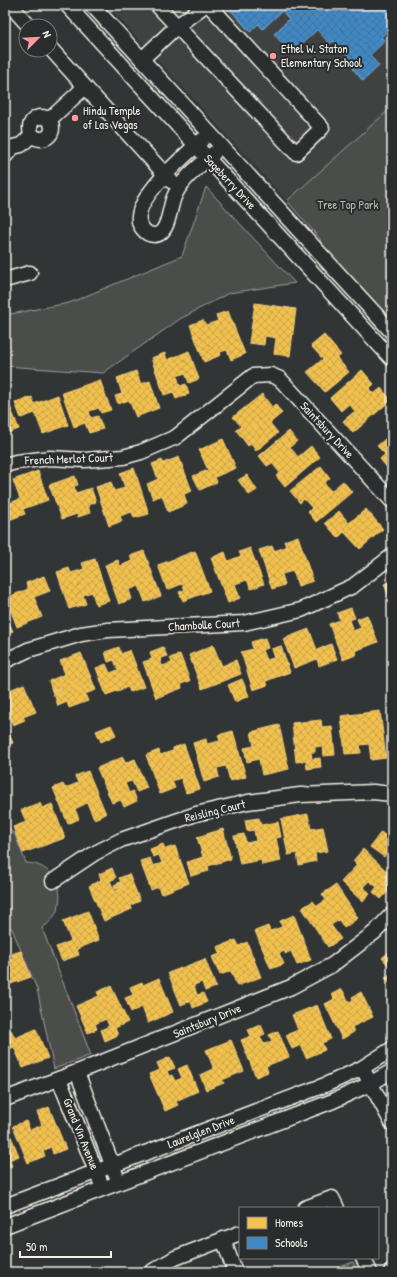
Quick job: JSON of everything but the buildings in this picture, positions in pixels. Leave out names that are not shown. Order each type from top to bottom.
[{"type":"street","points":[[10,5],[22,18]]},
{"type":"street","name":"Sageberry Drive","points":[[67,5],[392,358]]},
{"type":"street","name":"Sageberry Drive","points":[[92,5],[392,332]]},
{"type":"street","points":[[157,5],[296,152],[322,128],[209,5]]},
{"type":"street","points":[[142,59],[177,26],[205,5]]},
{"type":"street","points":[[58,57],[178,187]]},
{"type":"street","points":[[5,156],[13,147],[21,145],[32,135],[41,139],[48,137],[52,127],[49,120],[85,86]]},
{"type":"street","points":[[210,133],[166,174],[146,198],[139,210],[140,225],[145,232],[153,236],[165,230],[173,199],[178,187],[222,146]]},
{"type":"street","points":[[5,280],[30,273]]},
{"type":"street","name":"Saintsbury Drive","points":[[253,376],[271,375],[280,380],[392,501]]},
{"type":"street","name":"French Merlot Court","points":[[5,465],[16,462],[50,458],[85,460],[115,457],[141,452],[176,437],[253,376]]},
{"type":"street","name":"Chambolle Court","points":[[5,661],[28,650],[81,634],[108,630],[244,623],[300,610],[353,586],[392,556]]},
{"type":"street","name":"Reisling Court","points":[[53,881],[95,853],[121,840],[196,814],[248,802],[300,795],[372,792],[392,794]]},
{"type":"street","name":"Saintsbury Drive","points":[[5,1099],[291,987],[332,965],[375,932],[392,914]]},
{"type":"street","name":"Laurelglen Drive","points":[[5,1206],[325,1085],[362,1068],[392,1049]]},
{"type":"street","points":[[362,1068],[392,1123]]},
{"type":"street","name":"Laurelglen Drive","points":[[5,1226],[319,1107],[370,1084],[392,1071]]},
{"type":"street","name":"Grand Vin Avenue","points":[[77,1072],[119,1182]]},
{"type":"street","name":"Grand Vin Avenue","points":[[59,1079],[103,1189]]},
{"type":"street","points":[[311,1207],[334,1203]]},
{"type":"street","points":[[151,1272],[175,1258],[239,1233]]},
{"type":"street","points":[[223,1239],[235,1272]]},
{"type":"street","points":[[364,1259],[370,1272]]},
{"type":"shaded area","name":"Ethel W. Staton Elementary School","points":[[107,5],[392,5],[392,107],[287,201]]},
{"type":"green space","name":"Tree Top Park","points":[[392,107],[392,325],[321,247],[320,239],[287,201]]},
{"type":"green space","points":[[206,187],[295,283],[229,293],[180,319],[103,373],[5,366],[5,315],[69,303],[182,256]]},
{"type":"green space","points":[[5,825],[15,835],[26,863],[38,865],[48,871],[55,879],[59,889],[60,899],[57,910],[51,920],[42,928],[91,1055],[54,1069],[37,989],[12,929],[5,925]]},
{"type":"green space","points":[[353,1262],[358,1272],[326,1272]]},
{"type":"place","name":"Ethel W. Staton Elementary School","points":[[273,56]]},
{"type":"place","name":"Hindu Temple of Las Vegas","points":[[75,118]]}]
